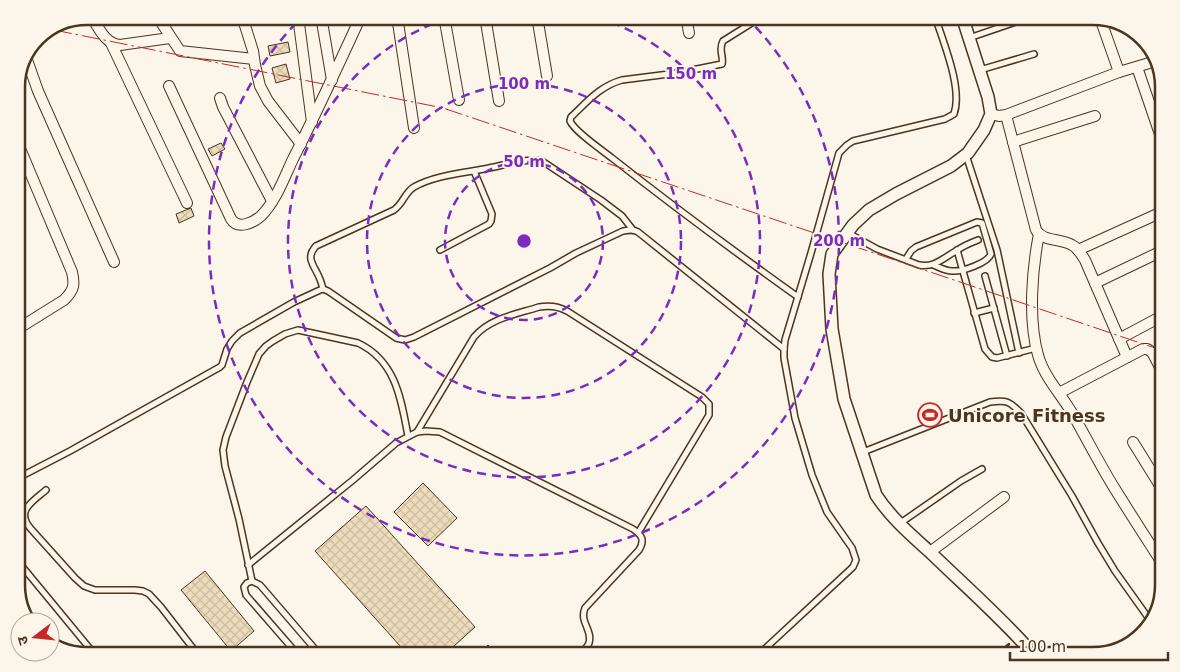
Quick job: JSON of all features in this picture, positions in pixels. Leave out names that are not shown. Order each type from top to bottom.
[{"type":"street","points":[[97,25],[111,43],[187,203]]},
{"type":"street","points":[[162,25],[180,51],[254,59]]},
{"type":"street","points":[[245,25],[258,78],[268,101],[301,144]]},
{"type":"street","points":[[299,25],[312,122]]},
{"type":"street","points":[[323,25],[332,80]]},
{"type":"street","points":[[169,86],[233,222],[244,225],[253,222],[259,217],[272,201],[312,122],[357,25]]},
{"type":"street","points":[[398,25],[414,128]]},
{"type":"street","points":[[446,25],[460,100]]},
{"type":"street","points":[[486,25],[499,101]]},
{"type":"street","points":[[538,25],[547,76]]},
{"type":"street","points":[[688,25],[689,33]]},
{"type":"street","points":[[965,25],[988,97],[990,114],[984,130],[966,154],[950,166],[869,210],[853,225],[832,254],[829,274],[832,329],[844,399],[876,495],[884,508],[899,524],[1017,635],[1027,647]]},
{"type":"street","points":[[1103,26],[1119,72]]},
{"type":"street","points":[[111,43],[120,45],[170,38]]},
{"type":"street","points":[[990,114],[1006,115],[1119,72],[1150,63]]},
{"type":"street","points":[[29,66],[38,91],[114,262]]},
{"type":"street","points":[[1137,67],[1155,120]]},
{"type":"street","points":[[220,98],[272,201]]},
{"type":"street","points":[[1006,115],[1038,234],[1035,255],[1033,313],[1037,348],[1043,369],[1072,413],[1115,489],[1155,552]]},
{"type":"street","points":[[1013,142],[1095,116]]},
{"type":"street","points":[[25,160],[72,272],[74,282],[70,294],[64,300],[25,324]]},
{"type":"street","points":[[1078,250],[1155,215]]},
{"type":"street","points":[[1038,234],[1046,238],[1072,244],[1078,250],[1085,260],[1127,357]]},
{"type":"street","points":[[1095,283],[1155,254]]},
{"type":"street","points":[[1119,339],[1155,320]]},
{"type":"street","points":[[1059,393],[1143,349],[1152,352],[1155,358]]},
{"type":"street","points":[[1133,442],[1155,477]]},
{"type":"street","points":[[930,552],[1004,497]]},
{"type":"lane","points":[[748,25],[722,41],[720,46],[722,64],[613,83],[594,94],[570,120],[571,124],[583,135],[638,178],[798,297]]},
{"type":"lane","points":[[767,647],[853,567],[856,560],[852,548],[827,512],[812,475],[795,418],[784,349],[785,340],[839,153],[852,142],[945,120],[954,114],[957,100],[955,86],[938,25]]},
{"type":"lane","points":[[969,39],[1008,25]]},
{"type":"lane","points":[[979,70],[1034,54]]},
{"type":"lane","points":[[966,154],[997,250],[1019,353]]},
{"type":"lane","points":[[633,230],[623,231],[585,248],[429,330],[405,340],[396,338],[323,289],[311,258],[311,253],[316,246],[390,212],[399,206],[411,188],[430,180],[524,161],[542,161],[622,216],[633,230],[638,232],[784,349]]},
{"type":"lane","points":[[440,250],[489,224],[491,221],[492,214],[474,171]]},
{"type":"lane","points":[[906,260],[911,251],[916,247],[977,222],[982,223],[991,257],[986,261],[963,270],[949,271],[933,265]]},
{"type":"lane","points":[[848,232],[877,249],[926,266],[933,265],[978,240]]},
{"type":"lane","points":[[957,250],[984,350],[987,354],[997,358],[1037,348]]},
{"type":"lane","points":[[985,276],[1007,356]]},
{"type":"lane","points":[[25,474],[220,367],[227,349],[240,333],[294,302],[323,289]]},
{"type":"lane","points":[[417,432],[480,330],[495,321],[540,306],[560,307],[702,397],[710,404],[709,415],[638,533]]},
{"type":"lane","points":[[974,313],[994,308]]},
{"type":"lane","points":[[252,581],[239,519],[225,466],[223,450],[247,382],[259,354],[266,346],[285,334],[298,330],[358,343],[366,347],[380,358],[391,374],[401,398],[408,436]]},
{"type":"lane","points":[[862,452],[990,402],[1010,402],[1021,413],[1072,496],[1098,543],[1147,615]]},
{"type":"lane","points":[[248,564],[396,443],[417,432],[426,430],[440,432],[565,494],[642,536],[642,545],[639,550],[585,608],[583,618],[588,630],[589,641],[586,647]]},
{"type":"lane","points":[[899,524],[961,481],[982,469]]},
{"type":"lane","points":[[25,512],[46,490]]},
{"type":"lane","points":[[25,521],[31,530],[84,586],[95,590],[135,590],[149,594],[191,647]]},
{"type":"lane","points":[[25,569],[89,647]]},
{"type":"lane","points":[[291,647],[246,594],[244,590],[245,584],[252,581],[260,585],[313,647]]},
{"type":"building","points":[[288,42],[290,52],[270,56],[268,46]]},
{"type":"building","points":[[286,64],[290,79],[276,83],[272,68]]},
{"type":"building","points":[[221,143],[225,149],[212,156],[208,149]]},
{"type":"building","points":[[191,208],[194,216],[179,223],[176,214]]},
{"type":"building","points":[[423,483],[457,518],[428,546],[394,512]]},
{"type":"building","points":[[366,506],[475,627],[453,647],[401,647],[315,551]]},
{"type":"building","points":[[205,571],[254,631],[236,647],[228,647],[181,590]]},
{"type":"wall","points":[[1006,647],[1009,644]]},
{"type":"power","points":[[60,31],[443,108],[1155,348]]},
{"type":"place","name":"Unicore Fitness","points":[[930,415]]}]
